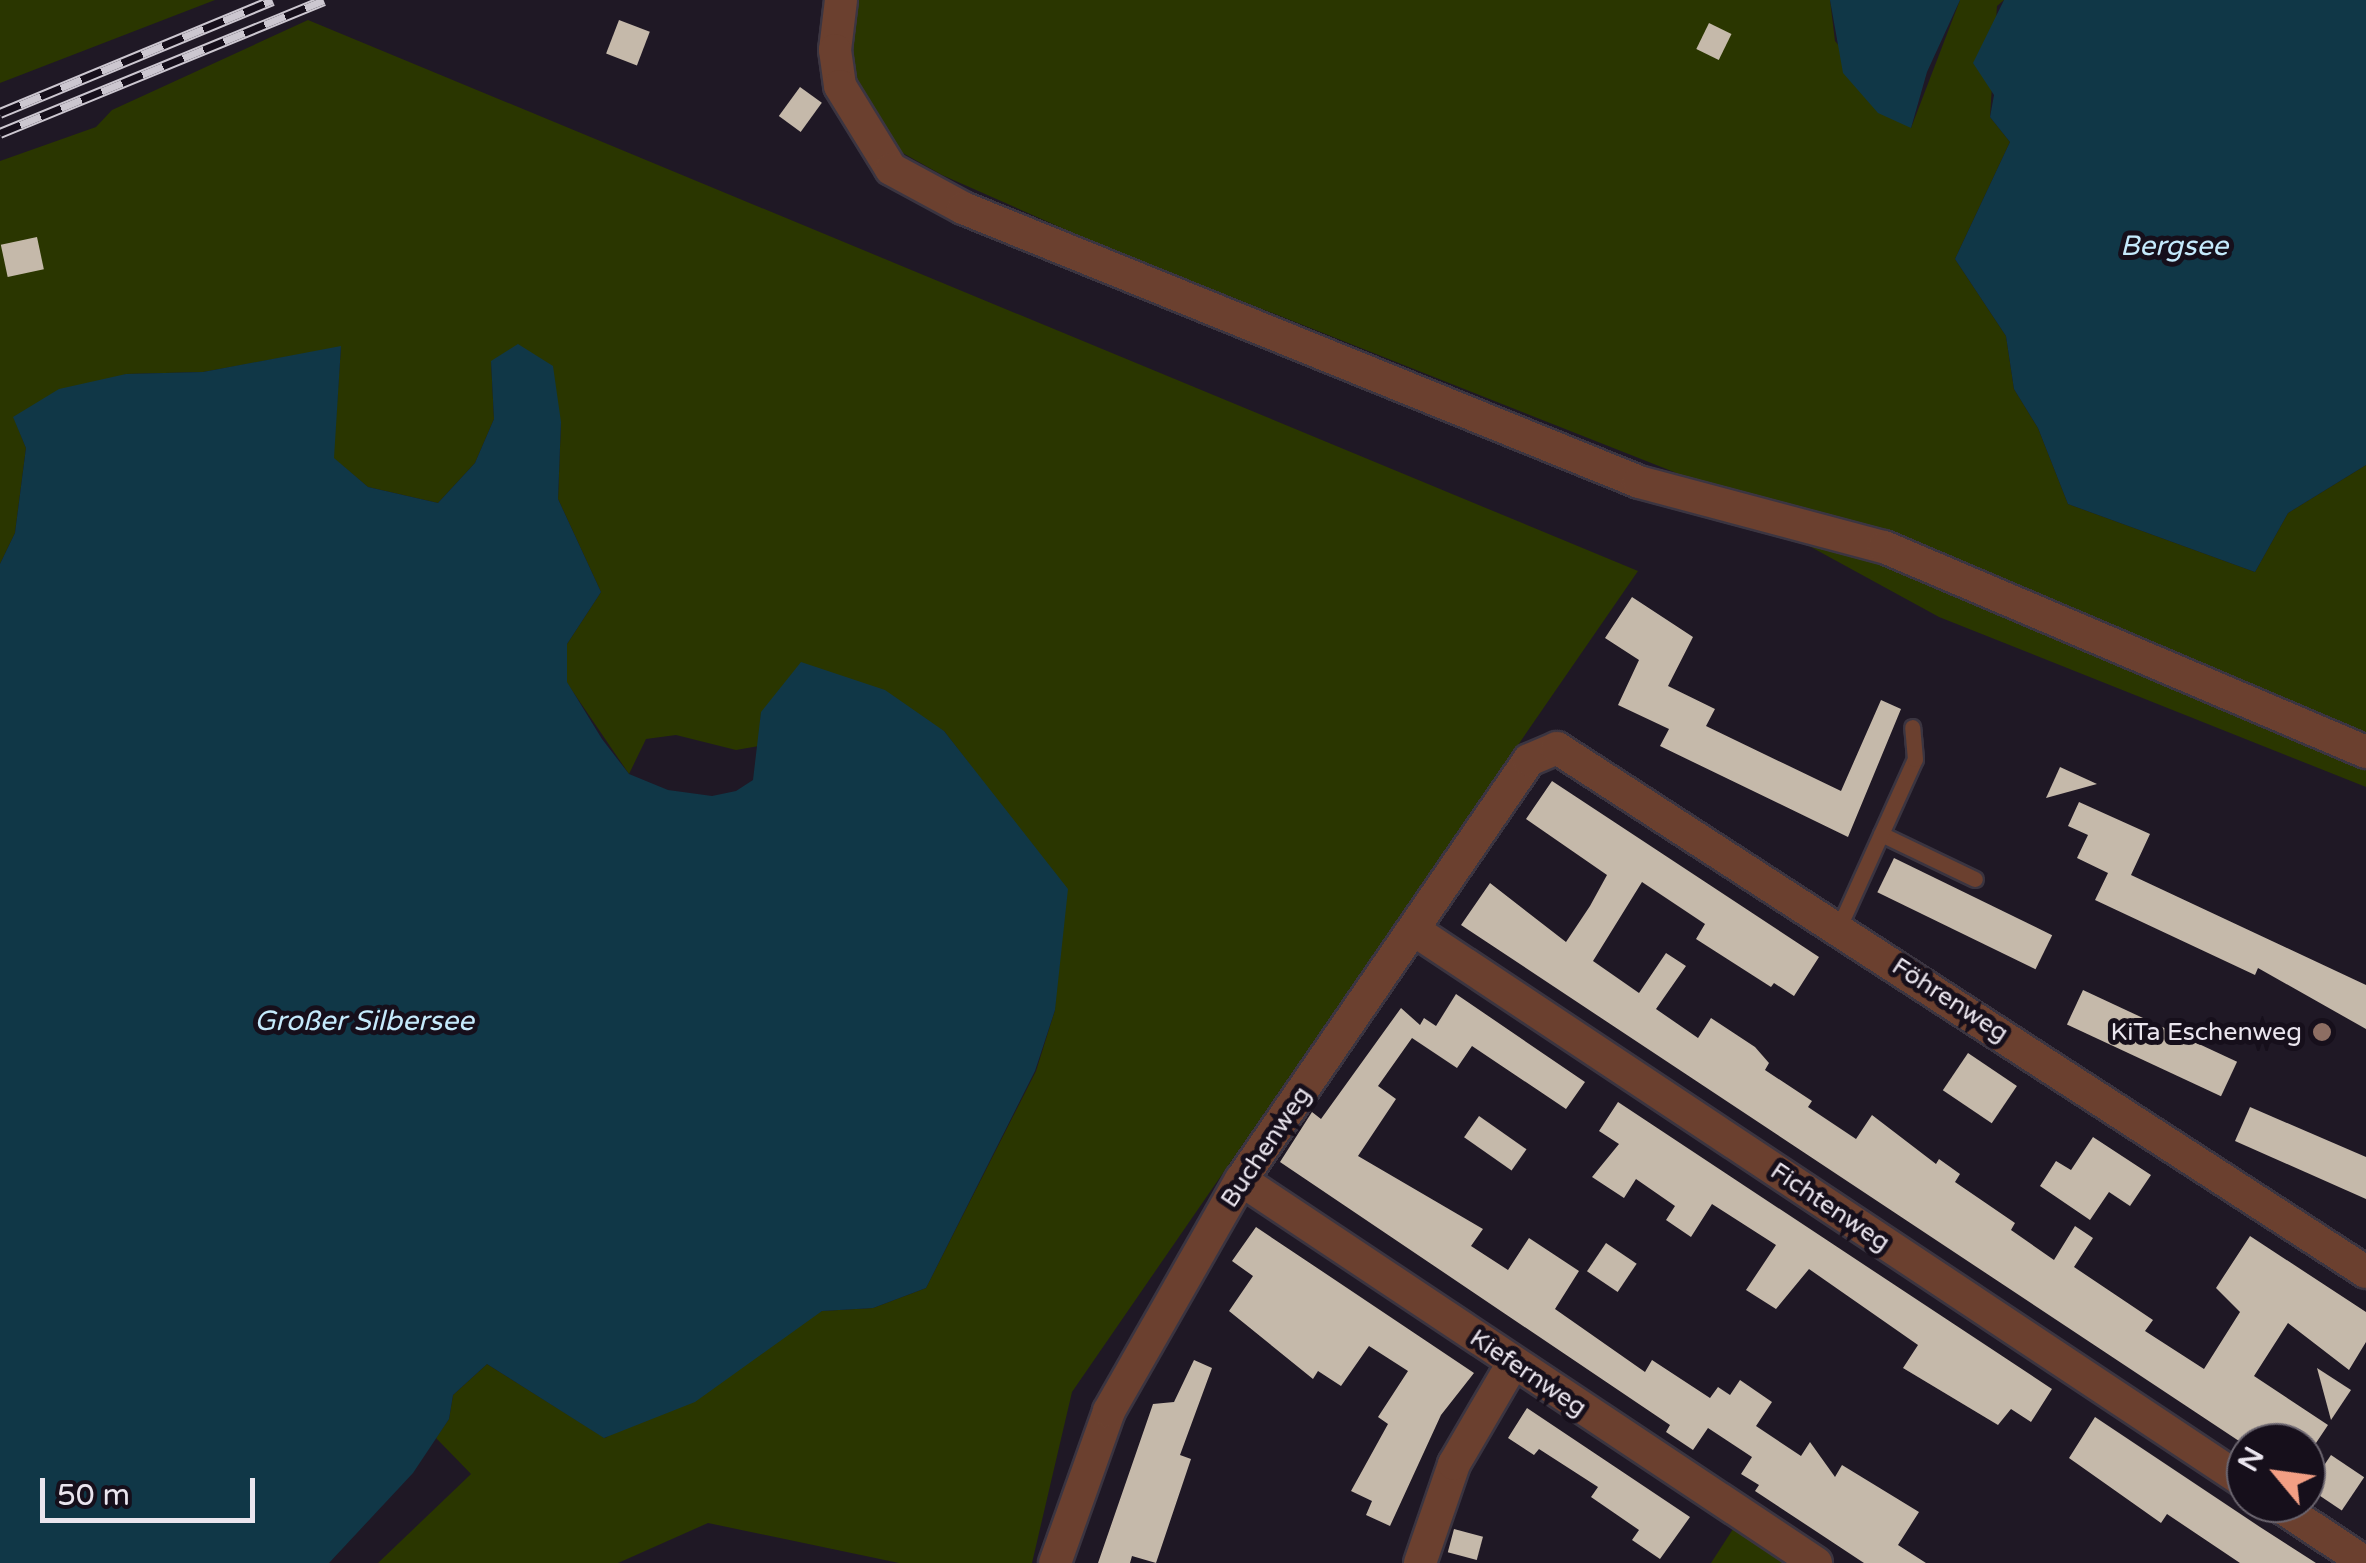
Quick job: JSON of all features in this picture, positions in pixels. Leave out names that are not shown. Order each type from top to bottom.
[{"type":"street","points":[[841,0],[835,50],[840,86],[890,169],[963,208],[1174,298],[1639,482],[1884,547],[2366,752]]},
{"type":"street","name":"Föhrenweg","points":[[1529,760],[1557,748],[1838,926],[2366,1272]]},
{"type":"street","name":"Buchenweg","points":[[1055,1563],[1109,1411],[1241,1180],[1529,760]]},
{"type":"street","name":"Fichtenweg","points":[[1414,930],[2226,1471]]},
{"type":"street","name":"Kiefernweg","points":[[1241,1180],[1816,1563]]},
{"type":"street","points":[[1420,1563],[1454,1464],[1513,1363]]},
{"type":"street","points":[[2306,1523],[2366,1563]]},
{"type":"lane","points":[[1838,926],[1915,759],[1912,727]]},
{"type":"lane","points":[[1881,834],[1975,879]]},
{"type":"green space","points":[[0,0],[215,0],[0,83]]},
{"type":"green space","points":[[859,0],[1830,0],[1835,41],[1911,128],[1960,0],[2004,0],[1997,6],[1990,117],[2010,142],[1955,259],[2006,336],[2014,389],[2038,428],[2068,504],[2255,572],[2288,513],[2366,465],[2366,787],[1939,617],[1674,472],[1098,244],[942,175],[892,147],[860,91],[850,57]]},
{"type":"green space","points":[[308,20],[1638,571],[1072,1392],[1032,1563],[899,1563],[708,1523],[618,1563],[378,1563],[471,1474],[436,1438],[449,1419],[453,1395],[487,1364],[605,1438],[822,1311],[873,1308],[926,1288],[1036,1071],[1055,1010],[1056,967],[1017,826],[944,731],[761,712],[759,746],[736,750],[676,735],[646,739],[629,774],[567,683],[567,644],[601,592],[558,499],[561,422],[491,361],[494,419],[475,463],[438,503],[368,487],[333,458],[341,347],[203,372],[126,374],[14,418],[26,448],[15,533],[0,564],[0,161],[96,127],[112,110]]},
{"type":"green space","points":[[1733,1529],[1783,1563],[1711,1563]]},
{"type":"water","points":[[1830,0],[1960,0],[1927,72],[1911,128],[1878,113],[1843,73]]},
{"type":"water","name":"Bergsee","points":[[2004,0],[2366,0],[2366,465],[2288,513],[2255,572],[2068,504],[2038,428],[2014,389],[2006,336],[1955,259],[2010,142],[1990,117],[1994,95],[1973,63]]},
{"type":"water","name":"Großer Silbersee","points":[[518,344],[553,366],[561,422],[558,499],[601,592],[567,644],[567,682],[602,739],[629,774],[668,790],[712,796],[736,791],[753,780],[761,712],[801,662],[885,690],[944,731],[1068,889],[1055,1010],[1035,1071],[926,1288],[873,1308],[822,1311],[695,1402],[604,1438],[487,1364],[453,1395],[449,1419],[413,1473],[329,1563],[0,1563],[0,564],[15,533],[26,448],[13,417],[59,389],[126,374],[203,372],[341,346],[334,458],[368,487],[438,503],[475,463],[494,419],[491,361]]},
{"type":"building","points":[[619,20],[650,32],[637,65],[606,54]]},
{"type":"building","points":[[1709,23],[1731,34],[1719,60],[1696,49]]},
{"type":"building","points":[[800,87],[822,103],[801,132],[779,116]]},
{"type":"building","points":[[37,237],[44,269],[8,277],[1,245]]},
{"type":"building","points":[[1632,597],[1693,637],[1668,686],[1715,709],[1706,726],[1841,791],[1881,700],[1901,709],[1848,837],[1660,746],[1669,729],[1618,705],[1639,660],[1605,638]]},
{"type":"building","points":[[2060,767],[2097,784],[2046,798]]},
{"type":"building","points":[[1552,781],[1819,957],[1794,996],[1774,983],[1771,987],[1696,939],[1705,924],[1642,882],[1593,961],[1639,993],[1666,953],[1686,966],[1656,1009],[1698,1038],[1711,1018],[1755,1047],[1769,1063],[1765,1070],[1812,1101],[1808,1107],[1856,1139],[1872,1115],[1936,1164],[1939,1159],[1960,1174],[1955,1182],[2015,1223],[2011,1230],[2054,1260],[2075,1226],[2093,1238],[2074,1267],[2153,1320],[2145,1331],[2204,1369],[2240,1312],[2216,1288],[2250,1236],[2366,1312],[2366,1342],[2349,1370],[2288,1323],[2254,1376],[2325,1423],[2226,1423],[2226,1432],[1461,925],[1490,883],[1566,942],[1590,906],[1607,875],[1526,819]]},
{"type":"building","points":[[2079,802],[2150,834],[2131,875],[2366,985],[2366,1029],[2258,968],[2255,975],[2095,900],[2108,873],[2077,858],[2088,835],[2068,826]]},
{"type":"building","points":[[1894,858],[2052,935],[2036,969],[1877,892]]},
{"type":"building","points":[[2083,990],[2237,1062],[2221,1096],[2067,1024]]},
{"type":"building","points":[[1456,994],[1585,1082],[1566,1109],[1472,1046],[1457,1068],[1412,1038],[1378,1086],[1396,1099],[1358,1156],[1483,1229],[1471,1246],[1508,1270],[1529,1238],[1579,1271],[1555,1309],[1645,1372],[1652,1360],[1710,1398],[1718,1387],[1730,1395],[1740,1380],[1772,1402],[1756,1426],[1801,1456],[1810,1442],[1835,1477],[1842,1465],[1919,1512],[1898,1545],[1926,1563],[1864,1563],[1755,1491],[1759,1485],[1741,1474],[1752,1457],[1708,1428],[1693,1450],[1666,1432],[1670,1425],[1280,1162],[1312,1112],[1321,1119],[1401,1008],[1420,1025],[1424,1018],[1436,1026]]},
{"type":"building","points":[[1968,1053],[2017,1086],[1992,1123],[1943,1090]]},
{"type":"building","points":[[1618,1102],[2052,1389],[2031,1422],[2011,1409],[1998,1425],[1903,1368],[1918,1345],[1809,1269],[1776,1309],[1746,1290],[1776,1245],[1712,1204],[1691,1237],[1666,1220],[1675,1206],[1636,1179],[1624,1198],[1592,1177],[1619,1144],[1599,1131]]},
{"type":"building","points":[[2250,1107],[2366,1157],[2366,1199],[2235,1141]]},
{"type":"building","points":[[1479,1116],[1527,1149],[1512,1171],[1464,1137]]},
{"type":"building","points":[[2093,1137],[2151,1175],[2130,1206],[2109,1192],[2090,1220],[2040,1186],[2056,1161],[2071,1170]]},
{"type":"building","points":[[1256,1227],[1474,1373],[1441,1415],[1390,1526],[1366,1515],[1372,1501],[1351,1491],[1388,1424],[1378,1417],[1408,1371],[1369,1346],[1341,1386],[1318,1371],[1313,1379],[1229,1311],[1253,1276],[1232,1261]]},
{"type":"building","points":[[1606,1243],[1637,1264],[1618,1292],[1587,1271]]},
{"type":"building","points":[[1194,1360],[1212,1368],[1180,1455],[1191,1459],[1156,1563],[1132,1556],[1130,1563],[1098,1563],[1153,1404],[1174,1402]]},
{"type":"building","points":[[2317,1368],[2351,1390],[2331,1420]]},
{"type":"building","points":[[1527,1408],[1690,1517],[1660,1559],[1632,1540],[1639,1530],[1591,1497],[1598,1487],[1539,1449],[1534,1455],[1508,1438]]},
{"type":"building","points":[[2095,1417],[2226,1504],[2226,1523],[2254,1523],[2316,1563],[2240,1563],[2167,1514],[2161,1523],[2069,1458]]},
{"type":"building","points":[[2331,1455],[2364,1477],[2342,1511],[2326,1500],[2326,1462]]},
{"type":"building","points":[[1454,1529],[1483,1537],[1477,1560],[1448,1552]]},
{"type":"railway","points":[[0,113],[273,0]]},
{"type":"railway","points":[[0,133],[324,0]]},
{"type":"place","name":"KiTa Eschenweg","points":[[2322,1032]]}]
